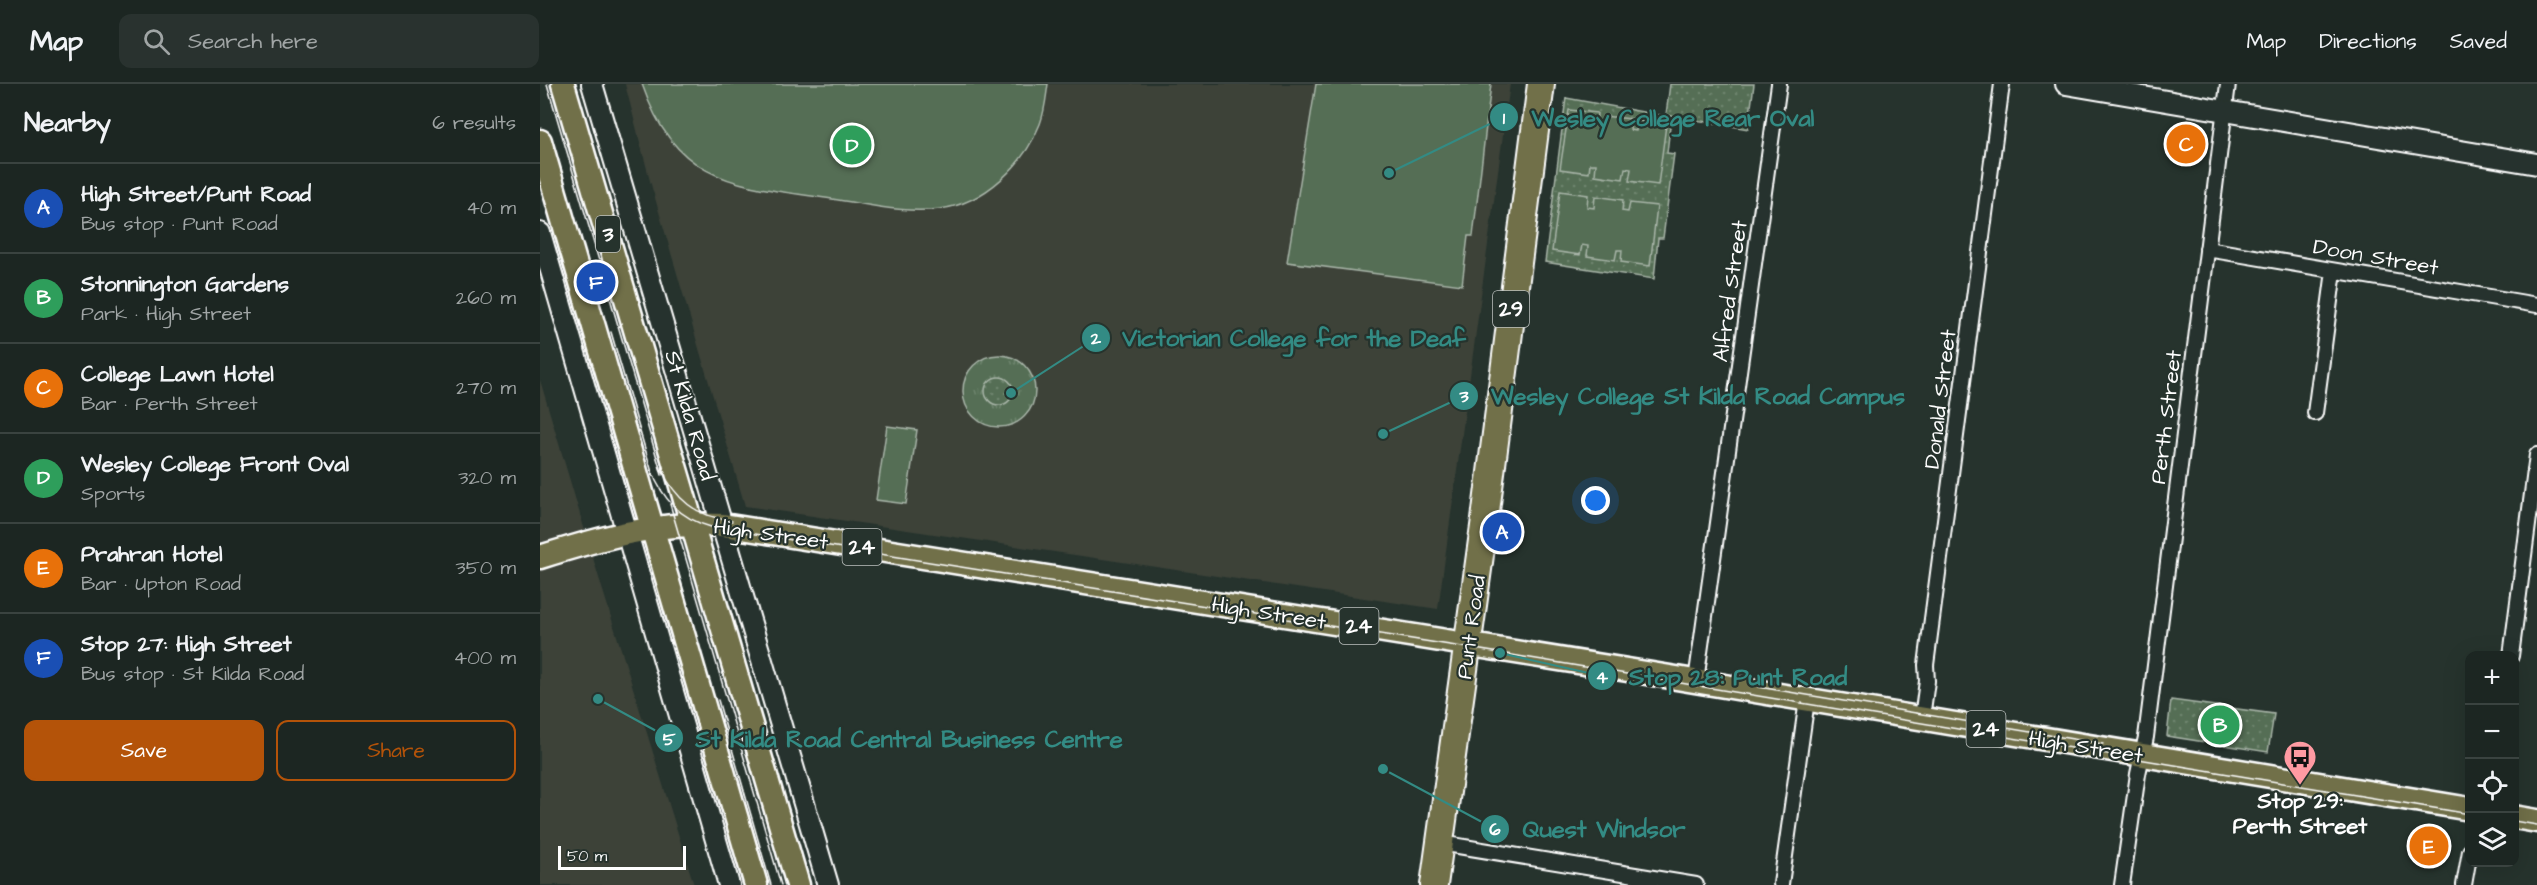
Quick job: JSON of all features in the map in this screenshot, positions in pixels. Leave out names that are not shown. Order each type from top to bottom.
[{"type":"highway","name":"Punt Road","points":[[1434,885],[1541,84]]},
{"type":"main road","name":"St Kilda Road","points":[[564,84],[653,384],[671,525],[756,885]]},
{"type":"main road","name":"St Kilda Road","points":[[592,84],[828,885]]},
{"type":"main road","points":[[2066,84],[2537,164]]},
{"type":"main road","name":"St Kilda Road","points":[[540,141],[671,525],[798,885]]},
{"type":"main road","points":[[540,233],[729,885]]},
{"type":"main road","name":"High Street","points":[[671,525],[723,525],[1696,681],[2465,809]]},
{"type":"main road","name":"24","points":[[540,556],[627,532],[671,525]]},
{"type":"main road","points":[[2519,818],[2537,821]]},
{"type":"street","name":"Alfred Street","points":[[1696,681],[1779,84]]},
{"type":"street","name":"Donald Street","points":[[1922,718],[1927,681],[1926,665],[2001,84]]},
{"type":"street","name":"Perth Street","points":[[2122,885],[2147,733],[2228,84]]},
{"type":"street","name":"Doon Street","points":[[2207,249],[2537,305]]},
{"type":"street","points":[[2315,413],[2334,271]]},
{"type":"street","points":[[2512,651],[2537,455]]},
{"type":"street","points":[[1780,885],[1807,700]]},
{"type":"street","points":[[1440,843],[1696,885]]},
{"type":"street","points":[[2464,885],[2467,867]]},
{"type":"shaded area","points":[[625,84],[1510,84],[1438,609],[745,506],[650,181]]},
{"type":"shaded area","points":[[540,380],[599,578],[694,885],[540,885]]},
{"type":"green space","points":[[642,84],[1048,84],[1043,114],[1033,139],[1024,154],[1001,180],[972,199],[957,205],[940,209],[913,210],[886,208],[768,189],[740,183],[715,174],[693,162],[673,143],[656,118]]},
{"type":"green space","points":[[1316,84],[1491,84],[1473,236],[1468,236],[1462,285],[1287,262]]},
{"type":"green space","points":[[1670,84],[1754,84],[1748,129],[1666,115]]},
{"type":"green space","points":[[1566,98],[1671,117],[1667,153],[1674,154],[1663,238],[1658,238],[1654,279],[1545,262]]},
{"type":"green space","points":[[1569,110],[1597,113],[1596,126],[1601,126],[1603,116],[1631,119],[1630,130],[1636,131],[1638,121],[1666,125],[1658,185],[1629,181],[1631,169],[1625,168],[1623,179],[1595,175],[1596,164],[1590,164],[1589,173],[1560,169]]},
{"type":"green space","points":[[1560,191],[1588,195],[1587,207],[1594,208],[1595,196],[1623,200],[1622,211],[1628,212],[1630,203],[1657,206],[1650,266],[1621,262],[1622,250],[1617,250],[1615,260],[1587,256],[1588,246],[1582,245],[1580,255],[1552,251]]},
{"type":"green space","points":[[1006,355],[1025,365],[1033,377],[1035,391],[1033,405],[1025,417],[1013,425],[992,427],[973,417],[965,405],[963,384],[973,365],[985,357]]},
{"type":"green space","points":[[999,377],[1009,381],[1013,391],[1009,401],[999,405],[989,401],[985,391],[989,381]]},
{"type":"green space","points":[[887,426],[917,430],[906,504],[876,500]]},
{"type":"green space","points":[[2171,700],[2274,714],[2268,752],[2167,736]]},
{"type":"tram line","points":[[547,84],[662,475]]},
{"type":"tram line","points":[[611,332],[653,476]]},
{"type":"tram line","points":[[660,467],[673,489],[688,504],[707,515],[732,521]]},
{"type":"tram line","points":[[651,470],[661,490],[681,513],[711,527],[1500,653],[2465,813]]},
{"type":"tram line","points":[[670,504],[781,885]]},
{"type":"tram line","points":[[1759,687],[2103,744]]},
{"type":"tram line","points":[[718,700],[771,885]]},
{"type":"tram line","points":[[2519,822],[2537,825]]},
{"type":"place","name":"College Lawn Hotel","points":[[2186,144]]},
{"type":"place","name":"Wesley College Front Oval","points":[[852,145]]},
{"type":"place","name":"Wesley College Rear Oval","points":[[1389,173]]},
{"type":"place","name":"Stop 27: High Street","points":[[596,282]]},
{"type":"place","name":"Victorian College for the Deaf","points":[[1011,393]]},
{"type":"place","name":"Wesley College St Kilda Road Campus","points":[[1383,434]]},
{"type":"place","name":"High Street/Punt Road","points":[[1502,532]]},
{"type":"place","name":"Stop 28: Punt Road","points":[[1500,653]]},
{"type":"place","name":"St Kilda Road Central Business Centre","points":[[598,699]]},
{"type":"place","name":"Stonnington Gardens","points":[[2220,725]]},
{"type":"place","name":"Quest Windsor","points":[[1383,769]]},
{"type":"place","name":"Stop 29: Perth Street","points":[[2300,786]]},
{"type":"place","name":"Prahran Hotel","points":[[2429,846]]}]
